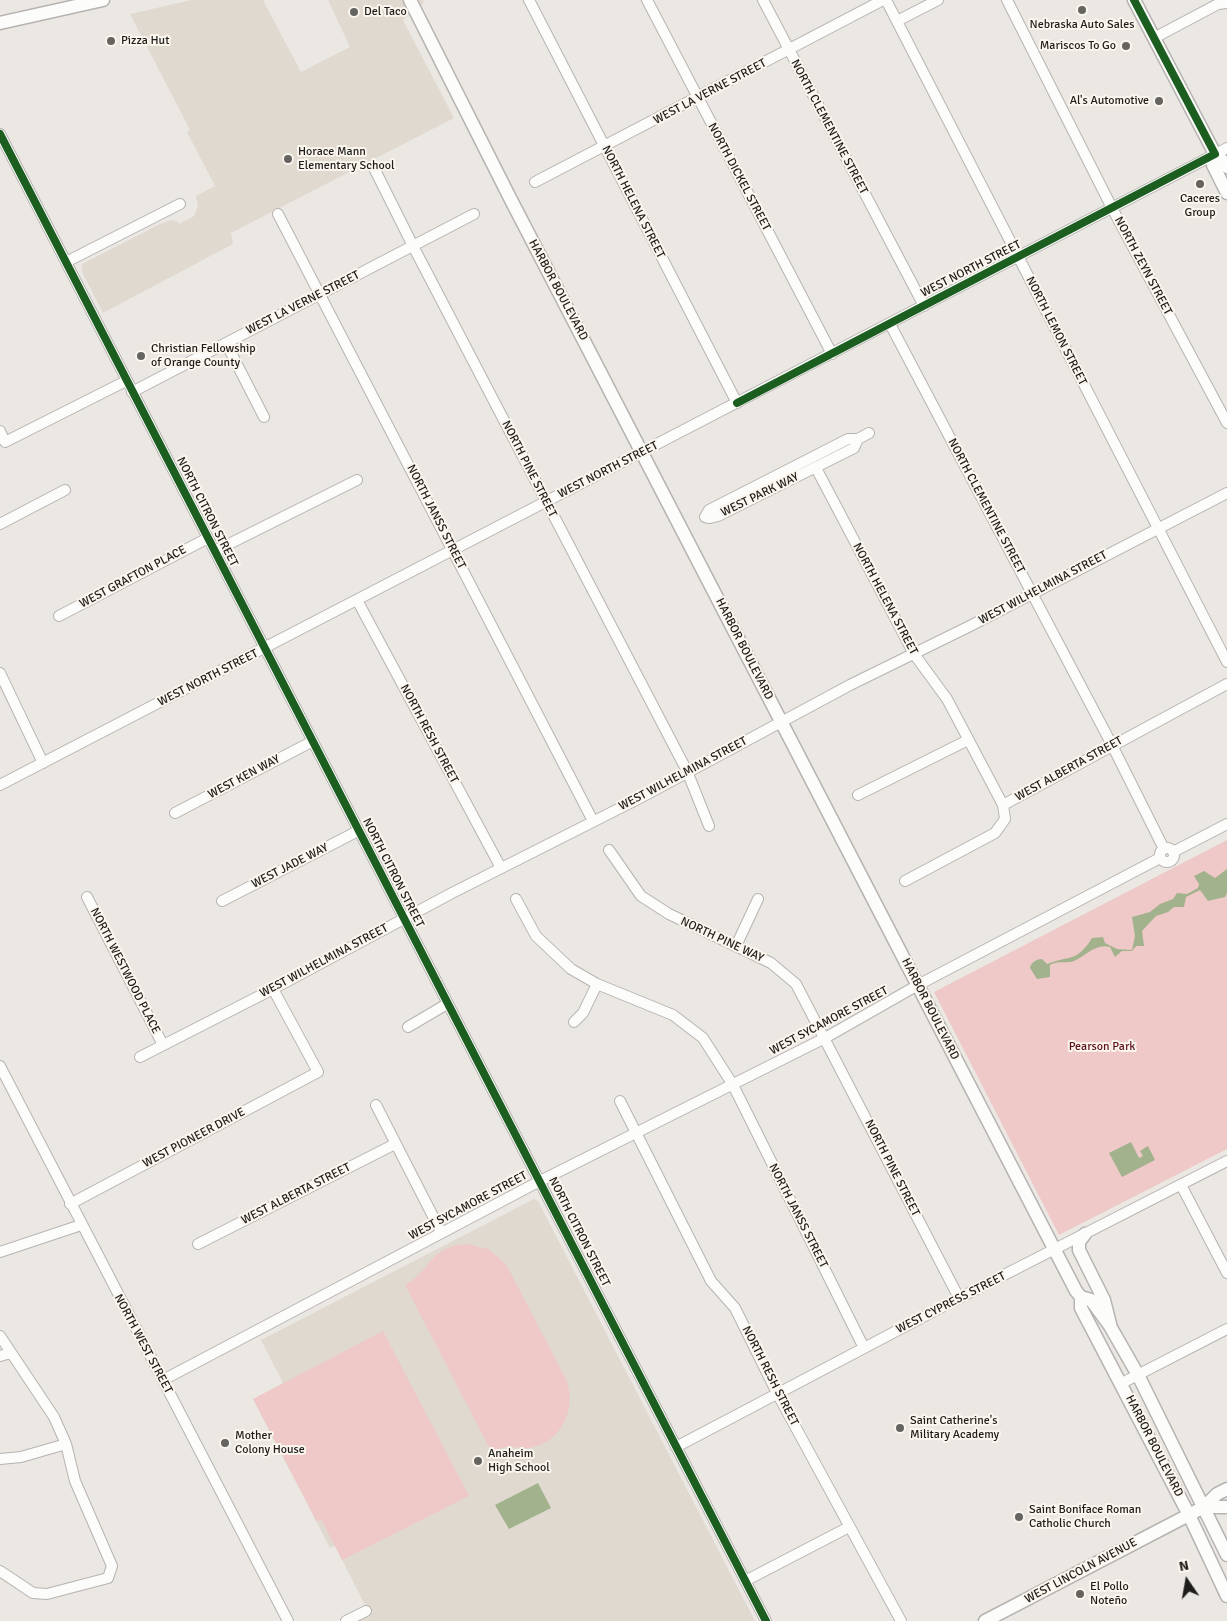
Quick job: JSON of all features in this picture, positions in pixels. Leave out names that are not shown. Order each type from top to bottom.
[{"type":"main road","points":[[0,23],[103,0]]},
{"type":"main road","name":"HARBOR BOULEVARD","points":[[410,0],[781,723],[1081,1297],[1081,1308],[1190,1515],[1227,1596]]},
{"type":"main road","points":[[1134,0],[1215,154],[1224,161],[1227,168]]},
{"type":"main road","points":[[1215,154],[1213,166],[1227,192]]},
{"type":"main road","points":[[1085,1234],[1080,1242],[1079,1250],[1104,1300],[1110,1326]]},
{"type":"main road","name":"HARBOR BOULEVARD","points":[[1081,1297],[1091,1300],[1110,1326],[1138,1375],[1227,1555]]},
{"type":"main road","name":"WEST LINCOLN AVENUE","points":[[986,1621],[1204,1508],[1218,1494],[1227,1489]]},
{"type":"main road","name":"WEST LINCOLN AVENUE","points":[[1204,1508],[1227,1508]]},
{"type":"street","name":"NORTH HELENA STREET","points":[[529,0],[737,403]]},
{"type":"street","name":"NORTH DICKEL STREET","points":[[647,0],[832,354]]},
{"type":"street","name":"NORTH CLEMENTINE STREET","points":[[763,0],[788,51],[924,306]]},
{"type":"street","name":"WEST LA VERNE STREET","points":[[535,182],[605,148],[884,0]]},
{"type":"street","name":"NORTH LEMON STREET","points":[[884,0],[1227,662]]},
{"type":"street","points":[[897,22],[938,0]]},
{"type":"street","name":"NORTH ZEYN STREET","points":[[1007,0],[1112,208],[1227,423]]},
{"type":"street","points":[[1154,38],[1222,2]]},
{"type":"street","name":"NORTH CITRON STREET","points":[[0,134],[766,1621]]},
{"type":"street","name":"WEST NORTH STREET","points":[[0,786],[1227,148]]},
{"type":"street","name":"NORTH PINE STREET","points":[[373,166],[687,772],[709,826]]},
{"type":"street","points":[[66,262],[180,204]]},
{"type":"street","name":"NORTH JANSS STREET","points":[[278,214],[593,821]]},
{"type":"street","name":"WEST LA VERNE STREET","points":[[132,392],[474,214]]},
{"type":"street","name":"NORTH CLEMENTINE STREET","points":[[890,324],[1112,745],[1166,853]]},
{"type":"street","points":[[226,342],[264,417]]},
{"type":"street","points":[[0,431],[5,442],[126,381]]},
{"type":"street","name":"WEST PARK WAY","points":[[858,439],[854,448],[816,468],[718,516],[705,517],[709,510],[848,439],[858,439],[869,433]]},
{"type":"street","name":"NORTH HELENA STREET","points":[[816,468],[914,654],[947,699],[1003,805]]},
{"type":"street","points":[[215,551],[357,480]]},
{"type":"street","points":[[0,524],[66,490]]},
{"type":"street","name":"WEST WILHELMINA STREET","points":[[140,1057],[781,723],[850,685],[1227,493]]},
{"type":"street","name":"WEST GRAFTON PLACE","points":[[59,616],[208,538]]},
{"type":"street","name":"NORTH RESH STREET","points":[[357,600],[501,868]]},
{"type":"street","points":[[0,674],[43,763]]},
{"type":"street","name":"WEST ALBERTA STREET","points":[[905,881],[995,833],[1006,819],[1003,805],[1227,684]]},
{"type":"street","points":[[858,795],[968,740]]},
{"type":"street","name":"WEST KEN WAY","points":[[175,813],[313,741]]},
{"type":"street","name":"WEST SYCAMORE STREET","points":[[163,1380],[540,1180],[636,1134],[825,1038],[918,985],[1166,853],[1227,824]]},
{"type":"street","name":"WEST JADE WAY","points":[[222,901],[358,831]]},
{"type":"street","name":"NORTH PINE WAY","points":[[609,850],[641,896],[669,914],[771,962],[796,984],[825,1038]]},
{"type":"street","name":"NORTH WESTWOOD PLACE","points":[[87,897],[163,1045]]},
{"type":"street","name":"NORTH JANSS STREET","points":[[516,899],[529,924],[549,949],[571,969],[598,984],[673,1015],[703,1038],[732,1085],[864,1348]]},
{"type":"street","points":[[736,946],[758,899]]},
{"type":"street","points":[[574,1022],[583,1013],[598,984]]},
{"type":"street","name":"WEST PIONEER DRIVE","points":[[70,1204],[318,1072],[273,989]]},
{"type":"street","points":[[408,1027],[447,1004]]},
{"type":"street","name":"NORTH PINE STREET","points":[[825,1038],[959,1298]]},
{"type":"street","name":"NORTH WEST STREET","points":[[0,1066],[288,1621]]},
{"type":"street","name":"NORTH RESH STREET","points":[[620,1101],[711,1281],[735,1308],[777,1393],[901,1621]]},
{"type":"street","points":[[376,1105],[441,1232]]},
{"type":"street","name":"WEST ALBERTA STREET","points":[[198,1244],[395,1144]]},
{"type":"street","name":"WEST CYPRESS STREET","points":[[676,1447],[1227,1160]]},
{"type":"street","points":[[1181,1184],[1227,1274]]},
{"type":"street","points":[[0,1252],[81,1225]]},
{"type":"street","points":[[1122,1383],[1227,1329]]},
{"type":"street","points":[[0,1336],[54,1417],[66,1444],[75,1482],[112,1566],[108,1578],[47,1594],[33,1593],[0,1571]]},
{"type":"street","points":[[0,1356],[11,1353]]},
{"type":"street","points":[[0,1459],[21,1457],[66,1444]]},
{"type":"street","points":[[745,1581],[850,1527]]},
{"type":"street","points":[[346,1621],[366,1611]]},
{"type":"shaded area","name":"Horace Mann Elementary School","points":[[191,0],[263,0],[301,72],[350,47],[328,0],[424,0],[423,4],[403,20],[454,118],[231,233],[233,244],[103,313],[82,272],[82,264],[162,223],[171,220],[177,221],[179,224],[194,216],[198,206],[196,196],[215,186],[187,132],[190,130],[130,14]]},
{"type":"shaded area","points":[[1227,869],[1227,893],[1225,897],[1208,901],[1200,890],[1186,897],[1184,907],[1174,907],[1168,912],[1156,916],[1142,931],[1144,946],[1136,946],[1132,951],[1122,951],[1115,957],[1110,947],[1095,948],[1074,961],[1050,965],[1050,977],[1037,979],[1030,968],[1038,960],[1042,959],[1047,964],[1073,957],[1087,946],[1092,938],[1103,937],[1105,943],[1117,949],[1132,950],[1135,936],[1132,917],[1150,912],[1160,904],[1173,899],[1177,893],[1187,894],[1198,888],[1199,884],[1194,876],[1204,871],[1215,878]]},
{"type":"shaded area","points":[[1131,1142],[1139,1158],[1143,1156],[1140,1151],[1148,1146],[1155,1160],[1122,1177],[1109,1153]]},
{"type":"shaded area","name":"Anaheim High School","points":[[534,1199],[538,1201],[755,1621],[354,1621],[369,1613],[335,1546],[330,1548],[253,1399],[283,1383],[261,1340]]},
{"type":"shaded area","points":[[538,1483],[551,1508],[509,1529],[495,1505]]},
{"type":"green space","name":"Pearson Park","points":[[1227,840],[1227,1149],[1059,1235],[934,992]]},
{"type":"green space","points":[[467,1244],[488,1249],[506,1264],[567,1381],[570,1402],[564,1423],[551,1439],[541,1445],[530,1448],[504,1447],[492,1453],[405,1285],[414,1279],[431,1260],[444,1250]]},
{"type":"green space","points":[[383,1331],[469,1496],[342,1560],[321,1519],[317,1522],[253,1399]]},
{"type":"cycle path","points":[[737,403],[1215,154],[1134,0]]},
{"type":"cycle path","points":[[0,134],[766,1621]]},
{"type":"place","name":"Nebraska Auto Sales","points":[[1082,10]]},
{"type":"place","name":"Del Taco","points":[[354,12]]},
{"type":"place","name":"Pizza Hut","points":[[111,41]]},
{"type":"place","name":"Mariscos To Go","points":[[1126,46]]},
{"type":"place","name":"Al's Automotive","points":[[1159,101]]},
{"type":"place","name":"Horace Mann Elementary School","points":[[288,159]]},
{"type":"place","name":"Caceres Group","points":[[1200,184]]},
{"type":"place","name":"Christian Fellowship of Orange County","points":[[141,356]]},
{"type":"place","name":"Saint Catherine's Military Academy","points":[[900,1428]]},
{"type":"place","name":"Mother Colony House","points":[[225,1443]]},
{"type":"place","name":"Anaheim High School","points":[[478,1461]]},
{"type":"place","name":"Saint Boniface Roman Catholic Church","points":[[1019,1517]]},
{"type":"place","name":"El Pollo Noteño","points":[[1080,1594]]}]
